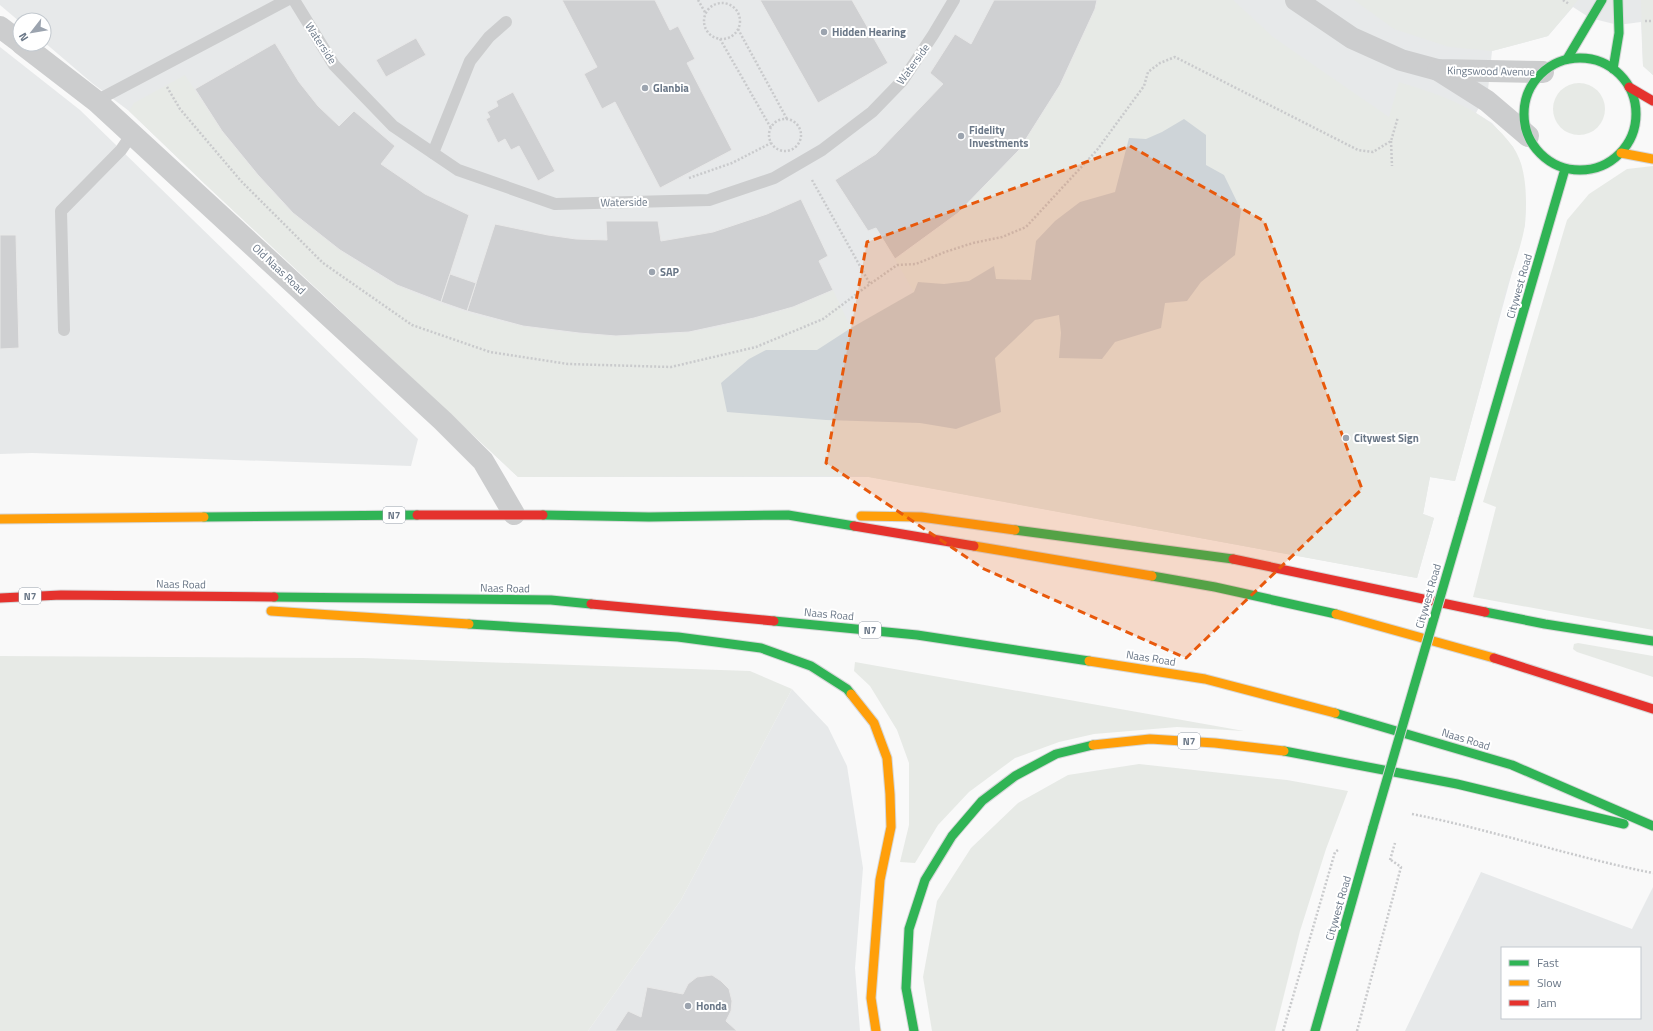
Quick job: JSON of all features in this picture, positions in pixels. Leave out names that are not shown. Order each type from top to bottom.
[{"type":"main road","points":[[1567,59],[1602,0]]},
{"type":"main road","points":[[1613,69],[1619,33],[1618,0]]},
{"type":"main road","points":[[1583,58],[1599,61],[1613,69],[1622,77],[1629,87],[1636,104],[1636,121],[1631,138],[1621,153],[1610,162],[1596,169],[1580,171],[1566,169],[1550,162],[1537,151],[1528,136],[1524,119],[1525,102],[1531,86],[1543,72],[1554,64],[1567,59],[1583,58]]},
{"type":"main road","points":[[1629,87],[1653,101]]},
{"type":"main road","points":[[1621,153],[1653,159]]},
{"type":"main road","name":"Citywest Road","points":[[1315,1031],[1373,827],[1566,169]]},
{"type":"main road","name":"N7","points":[[0,519],[514,514],[649,517],[788,515],[921,517],[1226,558],[1545,624],[1653,641]]},
{"type":"main road","name":"N7","points":[[788,515],[1207,586],[1245,594],[1356,619],[1515,664],[1653,709]]},
{"type":"main road","name":"N7","points":[[61,595],[211,606]]},
{"type":"main road","name":"Naas Road","points":[[0,598],[61,595],[551,600],[925,636],[1204,679],[1316,707],[1512,766],[1653,826]]},
{"type":"main road","points":[[259,610],[678,637],[761,648],[811,666],[847,690],[874,723],[887,758],[891,827],[880,880],[872,991],[876,1031]]},
{"type":"main road","name":"N7","points":[[914,1031],[906,988],[909,929],[925,880],[952,836],[982,801],[1015,776],[1056,754],[1091,745],[1150,739],[1215,743],[1295,752],[1457,784],[1625,825],[1653,835]]},
{"type":"street","name":"Kingswood Avenue","points":[[1296,0],[1352,38],[1402,60],[1438,70],[1543,72]]},
{"type":"street","name":"Old Naas Road","points":[[0,27],[12,36]]},
{"type":"street","name":"Old Naas Road","points":[[33,52],[96,101],[443,421],[483,461],[514,514]]},
{"type":"street","name":"Kingswood Avenue","points":[[1438,70],[1487,101],[1528,136]]},
{"type":"lane","points":[[96,101],[288,0]]},
{"type":"lane","name":"Waterside","points":[[294,0],[334,65],[393,126],[458,170],[555,204],[709,200],[774,178],[822,150],[872,112],[903,80],[954,0]]},
{"type":"lane","points":[[433,153],[470,61],[489,37],[506,22]]},
{"type":"lane","points":[[64,330],[61,211],[120,150],[132,134]]},
{"type":"path","points":[[698,0],[706,14]]},
{"type":"path","points":[[722,0],[724,4]]},
{"type":"path","points":[[771,128],[720,39],[710,34],[706,30],[704,24],[706,14],[714,5],[724,4],[734,9],[738,13],[738,30],[787,119],[797,124],[799,128],[800,139],[798,144],[794,148],[784,151],[775,147],[769,133],[777,121],[787,119]]},
{"type":"path","points":[[720,39],[730,37],[738,30]]},
{"type":"path","points":[[156,69],[180,108],[241,181],[323,263],[412,325],[490,352],[568,364],[671,367],[756,347],[823,320],[897,265],[916,264],[945,252],[973,243],[1002,237],[1026,227],[1097,150],[1144,86],[1148,72],[1160,63],[1175,57],[1358,150],[1373,152],[1391,141]]},
{"type":"path","points":[[1392,166],[1391,141],[1398,117]]},
{"type":"path","points":[[682,180],[732,163],[772,143]]},
{"type":"path","points":[[809,174],[870,284]]},
{"type":"path","points":[[1412,814],[1446,821],[1602,863],[1653,873]]},
{"type":"path","points":[[1357,1031],[1401,867],[1390,860]]},
{"type":"highlighted area","points":[[1130,146],[1264,221],[1362,489],[1186,658],[984,569],[826,463],[867,242]]},
{"type":"shaded area","points":[[0,0],[1653,0],[1653,75],[1643,66],[1641,22],[1618,25],[1590,18],[1573,7],[1548,36],[1492,51],[1488,90],[1476,113],[1492,123],[1513,147],[1521,164],[1526,203],[1525,225],[1455,481],[1430,477],[1423,514],[1434,518],[1417,578],[870,477],[518,477],[129,111],[92,83],[52,49],[52,12],[12,12],[12,15],[0,5]]},
{"type":"shaded area","points":[[1097,0],[1233,0],[1273,37],[1389,117],[1399,82],[1446,98],[1476,113],[1502,134],[1518,155],[1526,194],[1525,223],[1522,240],[1505,294],[1455,481],[1430,477],[1423,514],[1434,518],[1417,578],[863,476],[518,477],[129,111],[134,103],[185,75],[209,111],[248,163],[295,215],[346,254],[387,280],[431,300],[466,312],[503,322],[540,329],[614,335],[651,335],[688,332],[744,321],[833,290],[851,328],[914,292],[895,259],[958,213],[1019,150],[1060,85],[1095,9]]},
{"type":"shaded area","points":[[1354,0],[1578,0],[1548,36],[1492,51],[1449,47],[1394,29]]},
{"type":"shaded area","points":[[1641,0],[1653,0],[1653,75],[1643,66]]},
{"type":"shaded area","points":[[0,47],[80,110],[418,439],[411,466],[32,453],[0,454]]},
{"type":"shaded area","points":[[1574,83],[1584,83],[1598,90],[1605,104],[1605,114],[1598,128],[1584,135],[1574,135],[1564,131],[1557,124],[1553,114],[1553,104],[1557,94],[1564,87]]},
{"type":"shaded area","points":[[1184,119],[1206,135],[1206,165],[1224,175],[1241,210],[1235,255],[1201,282],[1187,301],[1165,303],[1161,328],[1115,342],[1102,359],[1059,358],[1061,333],[1059,315],[1035,320],[995,358],[1001,412],[956,429],[920,423],[826,420],[727,412],[721,383],[749,359],[766,350],[817,350],[851,328],[914,292],[918,282],[944,284],[969,281],[994,266],[996,279],[1031,280],[1036,241],[1055,221],[1080,202],[1115,192],[1129,138],[1146,139],[1162,132]]},
{"type":"shaded area","points":[[1653,166],[1653,630],[1473,597],[1496,507],[1483,502],[1567,220],[1589,194],[1627,169]]},
{"type":"shaded area","points":[[1578,643],[1653,656],[1653,677],[1577,652],[1573,649],[1574,644]]},
{"type":"shaded area","points":[[0,656],[363,658],[750,671],[792,689],[681,900],[588,1031],[0,1031]]},
{"type":"shaded area","points":[[855,662],[1244,731],[1177,727],[1094,734],[1059,742],[1015,758],[969,792],[938,825],[915,863],[900,862],[909,825],[909,763],[897,730],[870,686],[854,671]]},
{"type":"shaded area","points":[[792,689],[828,727],[847,766],[863,868],[855,968],[860,1031],[588,1031],[681,900]]},
{"type":"shaded area","points":[[1139,764],[1287,780],[1348,791],[1326,849],[1300,931],[1275,1031],[932,1031],[923,977],[937,901],[971,848],[1018,803],[1068,775]]},
{"type":"shaded area","points":[[1481,872],[1632,929],[1653,887],[1653,1031],[1405,1031]]},
{"type":"building","name":"Glanbia","points":[[562,0],[655,0],[670,30],[678,26],[695,59],[687,63],[732,150],[660,188],[615,102],[602,109],[584,74],[597,67]]},
{"type":"building","name":"Hidden Hearing","points":[[760,0],[852,0],[888,63],[818,103]]},
{"type":"building","name":"Fidelity Investments","points":[[994,0],[1097,0],[1095,9],[1060,85],[1019,150],[958,213],[895,259],[876,228],[868,231],[835,180],[876,154],[943,84],[930,73],[955,34],[971,44]]},
{"type":"building","points":[[416,38],[426,55],[386,77],[376,60]]},
{"type":"building","points":[[275,43],[299,82],[318,106],[339,126],[354,111],[395,146],[381,164],[425,194],[469,215],[441,302],[397,285],[340,250],[293,213],[258,175],[222,131],[195,89]]},
{"type":"building","points":[[513,92],[555,171],[538,181],[519,146],[511,150],[505,139],[498,143],[486,119],[490,117],[487,112],[498,106],[496,101]]},
{"type":"building","name":"SAP","points":[[801,199],[828,256],[819,261],[833,290],[793,307],[754,318],[689,332],[616,336],[523,326],[467,311],[495,224],[576,239],[607,240],[606,221],[658,221],[661,241],[713,232],[767,214]]},
{"type":"building","points":[[0,235],[16,235],[19,348],[0,349]]},
{"type":"building","points":[[450,274],[476,283],[467,311],[441,302]]},
{"type":"building","name":"Honda","points":[[712,975],[729,989],[732,1001],[731,1011],[726,1021],[737,1031],[615,1031],[628,1011],[641,1017],[647,987],[683,994],[688,984],[697,977]]},
{"type":"traffic: fast","points":[[1567,59],[1602,0]]},
{"type":"traffic: fast","points":[[1613,69],[1619,33],[1618,0]]},
{"type":"traffic: fast","points":[[1580,58],[1601,62],[1620,74],[1632,93],[1636,114],[1632,135],[1620,154],[1601,166],[1580,170],[1559,166],[1540,154],[1528,135],[1524,114],[1528,93],[1540,74],[1559,62],[1580,58]]},
{"type":"traffic: fast","points":[[1463,519],[1565,169]]},
{"type":"traffic: fast","points":[[204,517],[417,515]]},
{"type":"traffic: fast","points":[[543,515],[649,517],[788,515],[854,526]]},
{"type":"traffic: fast","points":[[1373,827],[1463,519]]},
{"type":"traffic: fast","points":[[1015,530],[1233,559]]},
{"type":"traffic: fast","points":[[1152,576],[1215,587],[1336,614]]},
{"type":"traffic: fast","points":[[274,597],[551,600],[591,604]]},
{"type":"traffic: fast","points":[[1485,612],[1545,624],[1653,641]]},
{"type":"traffic: fast","points":[[774,621],[917,635],[1089,661]]},
{"type":"traffic: fast","points":[[469,624],[678,637],[761,648],[811,666],[847,689],[851,694]]},
{"type":"traffic: fast","points":[[1335,713],[1512,765],[1653,826]]},
{"type":"traffic: fast","points":[[914,1031],[906,988],[909,929],[925,880],[952,836],[982,801],[1015,776],[1056,754],[1093,745]]},
{"type":"traffic: fast","points":[[1284,751],[1457,784],[1624,824]]},
{"type":"traffic: fast","points":[[1315,1031],[1373,827]]},
{"type":"traffic: slow","points":[[1621,153],[1653,159]]},
{"type":"traffic: slow","points":[[861,516],[921,517],[1015,530]]},
{"type":"traffic: slow","points":[[0,519],[204,517]]},
{"type":"traffic: slow","points":[[974,546],[1152,576]]},
{"type":"traffic: slow","points":[[271,611],[469,624]]},
{"type":"traffic: slow","points":[[1336,614],[1494,658]]},
{"type":"traffic: slow","points":[[1089,661],[1205,679],[1335,713]]},
{"type":"traffic: slow","points":[[851,694],[874,723],[887,758],[890,794],[891,827],[880,880],[871,998],[876,1031]]},
{"type":"traffic: slow","points":[[1093,745],[1150,739],[1215,743],[1284,751]]},
{"type":"traffic: jam","points":[[1629,87],[1653,101]]},
{"type":"traffic: jam","points":[[417,515],[543,515]]},
{"type":"traffic: jam","points":[[854,526],[974,546]]},
{"type":"traffic: jam","points":[[1233,559],[1485,612]]},
{"type":"traffic: jam","points":[[0,598],[61,595],[274,597]]},
{"type":"traffic: jam","points":[[591,604],[774,621]]},
{"type":"traffic: jam","points":[[1494,658],[1653,709]]},
{"type":"place","name":"Hidden Hearing","points":[[824,32]]},
{"type":"place","name":"Glanbia","points":[[645,88]]},
{"type":"place","name":"Fidelity Investments","points":[[961,136]]},
{"type":"place","name":"SAP","points":[[652,272]]},
{"type":"place","name":"Citywest Sign","points":[[1346,438]]},
{"type":"place","name":"Honda","points":[[688,1006]]}]
